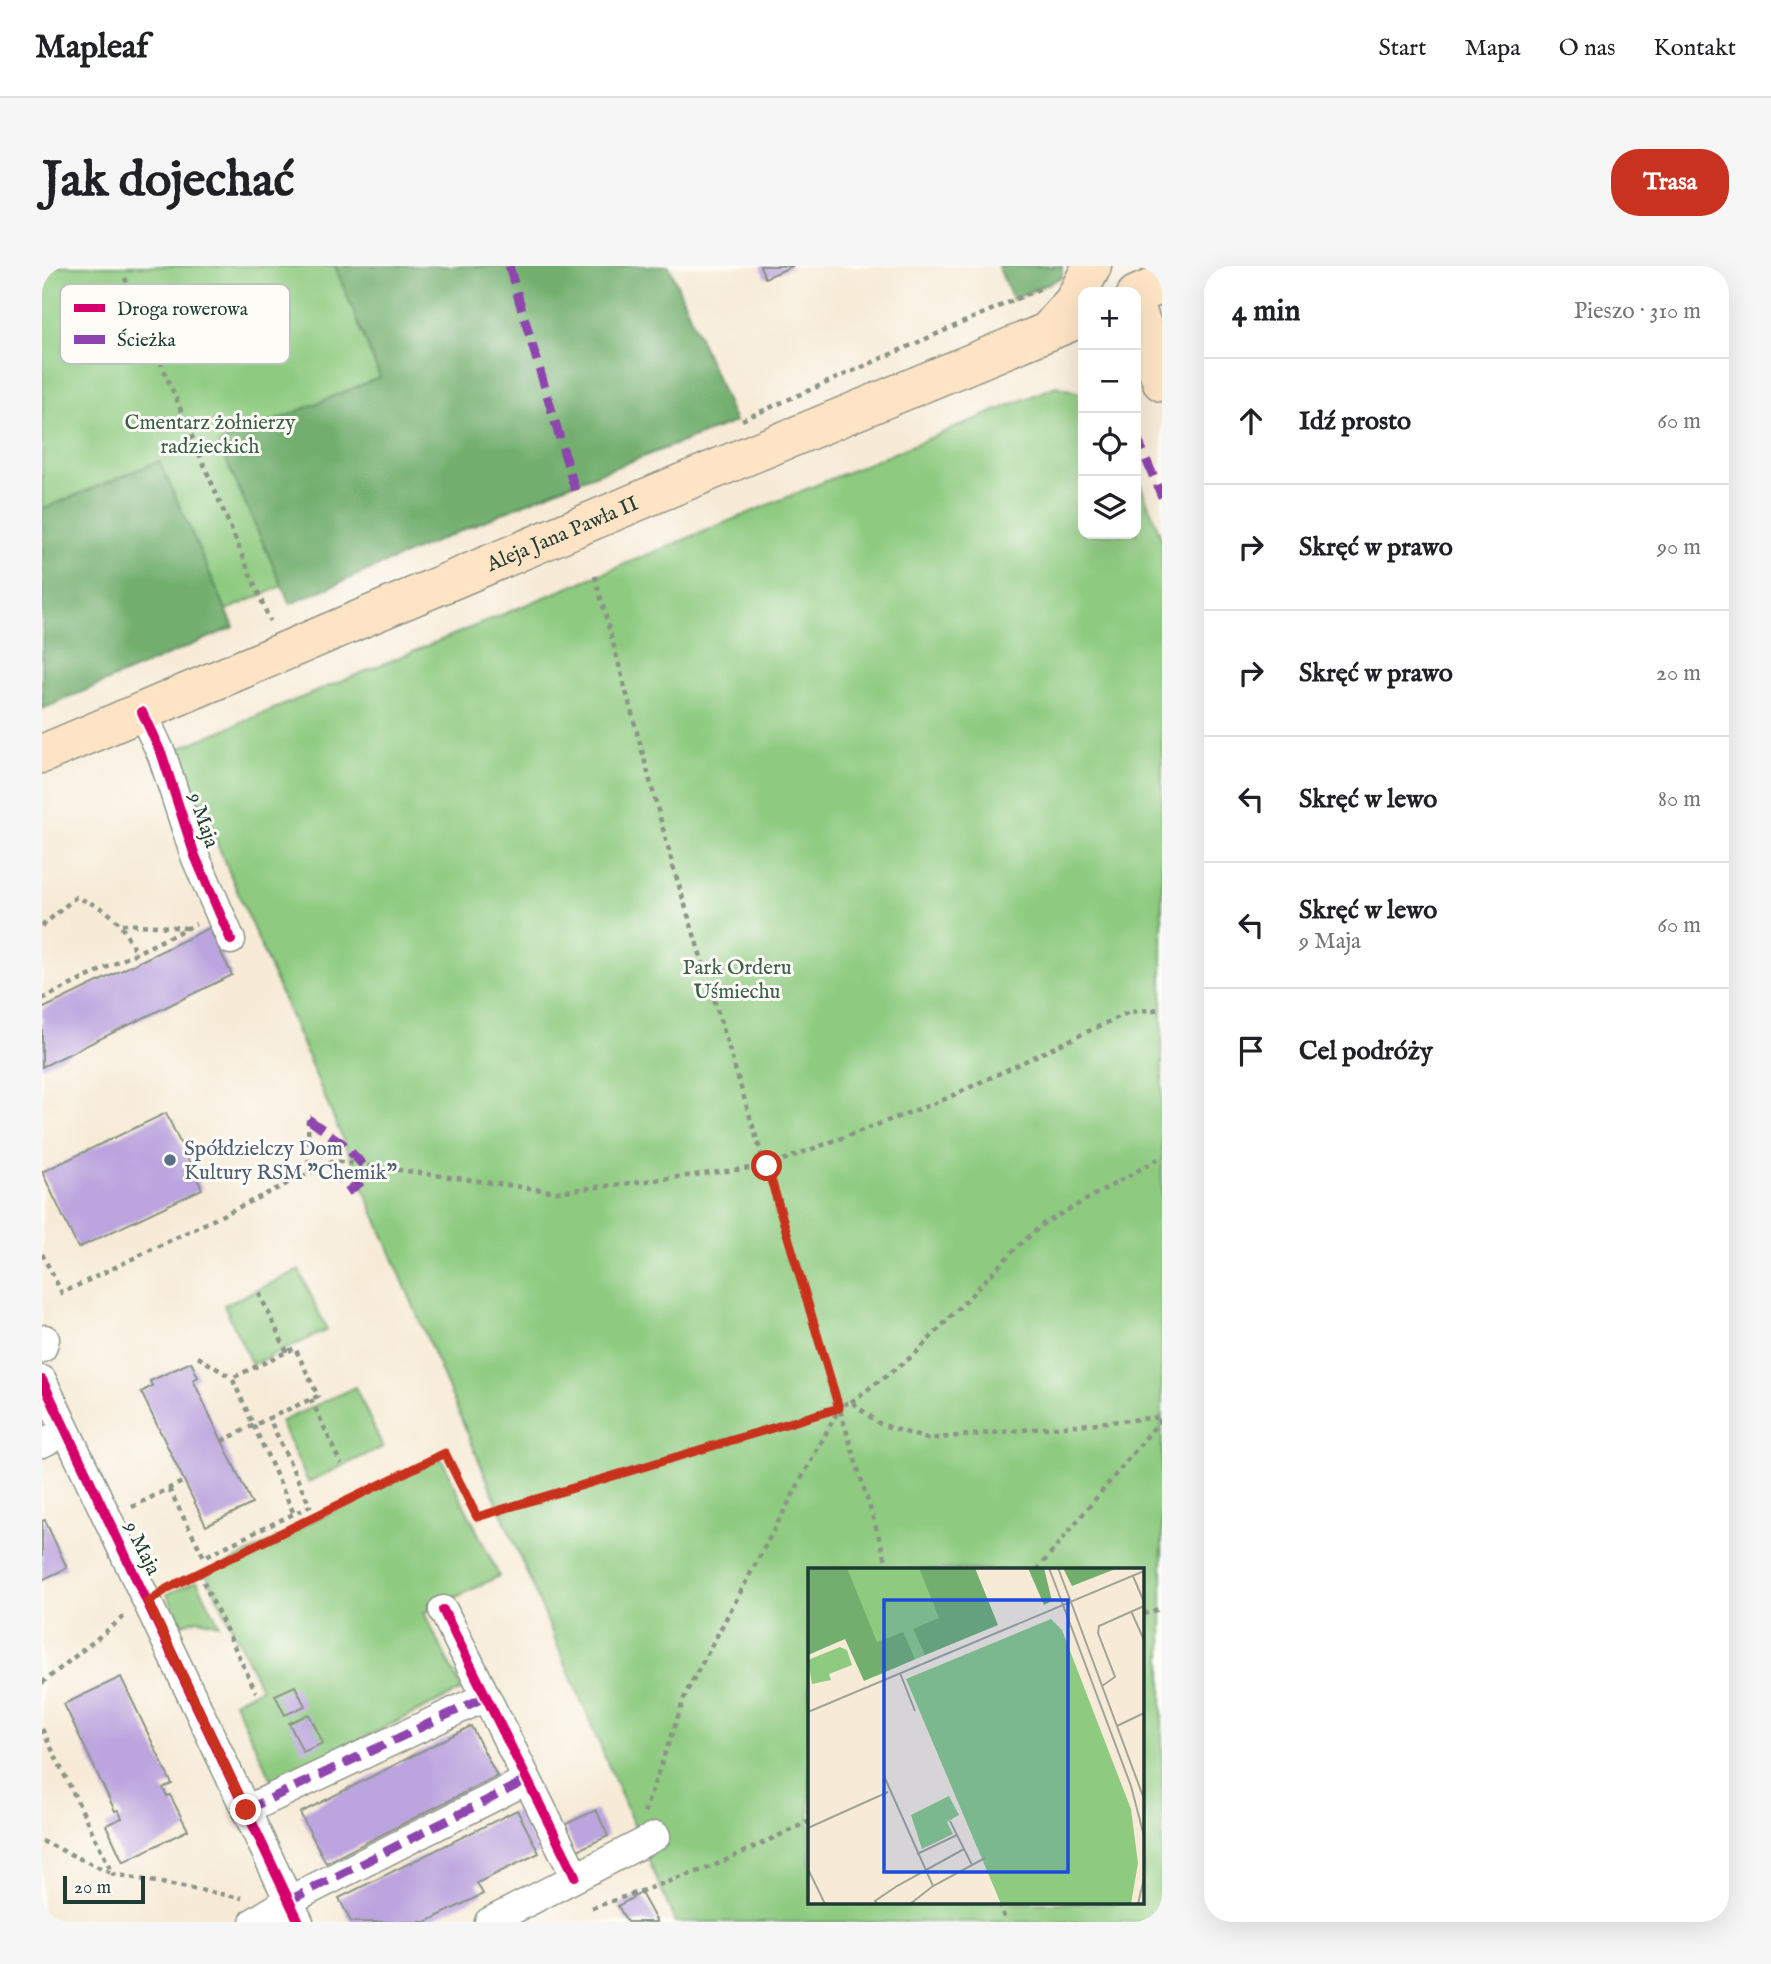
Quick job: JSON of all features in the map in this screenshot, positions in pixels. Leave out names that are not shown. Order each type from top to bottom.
[{"type":"main road","points":[[1072,329],[1074,301],[1093,266]]},
{"type":"main road","points":[[1120,266],[1128,287]]},
{"type":"main road","points":[[1141,293],[1162,284]]},
{"type":"main road","points":[[1141,322],[1162,382]]},
{"type":"main road","name":"Aleja Jana Pawła II","points":[[42,754],[1072,329]]},
{"type":"main road","points":[[1141,380],[1162,399]]},
{"type":"street","name":"9 Maja","points":[[142,712],[162,755],[195,856],[231,940]]},
{"type":"street","name":"9 Maja","points":[[42,1380],[53,1438],[148,1602],[294,1911]]},
{"type":"street","points":[[443,1610],[575,1876]]},
{"type":"street","points":[[246,1810],[485,1696]]},
{"type":"street","points":[[252,1911],[294,1911],[527,1780]]},
{"type":"street","points":[[489,1922],[575,1876],[650,1824]]},
{"type":"path","points":[[125,278],[128,284]]},
{"type":"path","points":[[161,364],[270,621]]},
{"type":"path","points":[[595,576],[673,866],[888,1568]]},
{"type":"path","points":[[42,926],[76,897],[102,907],[122,924],[136,954]]},
{"type":"path","points":[[42,999],[219,913]]},
{"type":"path","points":[[122,924],[189,928]]},
{"type":"path","points":[[42,1254],[62,1293],[334,1161],[557,1192],[767,1166],[943,1100],[1129,1012],[1162,1009]]},
{"type":"path","points":[[308,1119],[309,1173]]},
{"type":"path","points":[[42,1683],[130,1613],[148,1602],[200,1573],[445,1453],[477,1517],[839,1408],[914,1355],[1015,1249],[1043,1224],[1162,1157]]},
{"type":"path","points":[[259,1293],[287,1352]]},
{"type":"path","points":[[222,1441],[318,1396],[295,1348],[232,1378]]},
{"type":"path","points":[[198,1357],[232,1378],[293,1514]]},
{"type":"path","points":[[311,1399],[341,1464]]},
{"type":"path","points":[[851,1402],[880,1424],[927,1439],[1162,1417]]},
{"type":"path","points":[[650,1824],[686,1693],[839,1408]]},
{"type":"path","points":[[1039,1568],[1162,1417]]},
{"type":"path","points":[[169,1489],[204,1557],[310,1506],[270,1418]]},
{"type":"path","points":[[123,1511],[184,1481]]},
{"type":"path","points":[[200,1573],[256,1692]]},
{"type":"path","points":[[1144,1614],[1162,1608]]},
{"type":"path","points":[[42,1729],[113,1874]]},
{"type":"path","points":[[592,1908],[711,1867],[808,1822]]},
{"type":"path","points":[[42,1841],[113,1874],[252,1911]]},
{"type":"path","points":[[1000,1904],[1005,1922]]},
{"type":"green space","name":"Cmentarz żołnierzy radzieckich","points":[[42,266],[468,266],[352,556],[169,635],[175,651],[42,709]]},
{"type":"green space","points":[[335,266],[669,266],[735,422],[563,487],[290,604],[219,444],[380,377]]},
{"type":"green space","points":[[998,266],[1062,266],[1062,277],[1013,300]]},
{"type":"green space","name":"Park Orderu Uśmiechu","points":[[1056,386],[1078,393],[1078,539],[1141,539],[1141,486],[1162,540],[1162,1922],[675,1922],[177,749]]},
{"type":"green space","points":[[159,461],[234,627],[42,709],[42,509]]},
{"type":"green space","points":[[299,1270],[327,1330],[252,1365],[224,1305]]},
{"type":"green space","points":[[355,1387],[383,1447],[308,1482],[280,1422]]},
{"type":"green space","points":[[441,1458],[499,1576],[424,1613],[462,1690],[273,1782],[234,1702],[261,1688],[206,1574]]},
{"type":"green space","points":[[197,1581],[219,1624],[198,1619],[182,1624],[167,1594]]},
{"type":"building","points":[[760,266],[793,266],[765,278]]},
{"type":"building","points":[[209,928],[232,975],[42,1067],[42,1009]]},
{"type":"building","points":[[166,1113],[202,1189],[78,1248],[42,1172]]},
{"type":"building","points":[[191,1362],[198,1377],[193,1380],[252,1504],[206,1526],[141,1392],[152,1386],[150,1381]]},
{"type":"building","points":[[45,1520],[67,1568],[42,1580],[42,1521]]},
{"type":"building","points":[[121,1677],[172,1784],[163,1788],[167,1796],[170,1795],[188,1830],[123,1862],[106,1825],[122,1818],[118,1810],[115,1811],[64,1704]]},
{"type":"building","points":[[295,1686],[305,1706],[285,1715],[275,1695]]},
{"type":"building","points":[[309,1714],[323,1743],[303,1752],[289,1723]]},
{"type":"building","points":[[471,1726],[497,1776],[326,1863],[300,1813]]},
{"type":"building","points":[[517,1810],[539,1853],[477,1883],[483,1894],[426,1922],[351,1922],[339,1898]]},
{"type":"building","points":[[596,1810],[608,1836],[576,1851],[564,1825]]},
{"type":"building","points":[[641,1893],[657,1922],[627,1922],[618,1906]]},
{"type":"marked path","points":[[509,266],[576,493]]},
{"type":"marked path","points":[[1141,447],[1162,497]]},
{"type":"marked path","points":[[308,1119],[342,1143],[364,1166]]},
{"type":"marked path","points":[[347,1192],[379,1169]]},
{"type":"marked path","points":[[246,1810],[485,1697]]},
{"type":"marked path","points":[[288,1901],[527,1780]]},
{"type":"cycle path","points":[[142,712],[162,755],[195,856],[231,940]]},
{"type":"cycle path","points":[[42,1380],[299,1922]]},
{"type":"cycle path","points":[[443,1610],[575,1876]]},
{"type":"place","name":"Spółdzielczy Dom Kultury RSM \"Chemik\"","points":[[170,1160]]},
{"type":"route","points":[[246,1810],[148,1602],[162,1596],[168,1588],[445,1453],[477,1517],[839,1408],[767,1166]]}]
